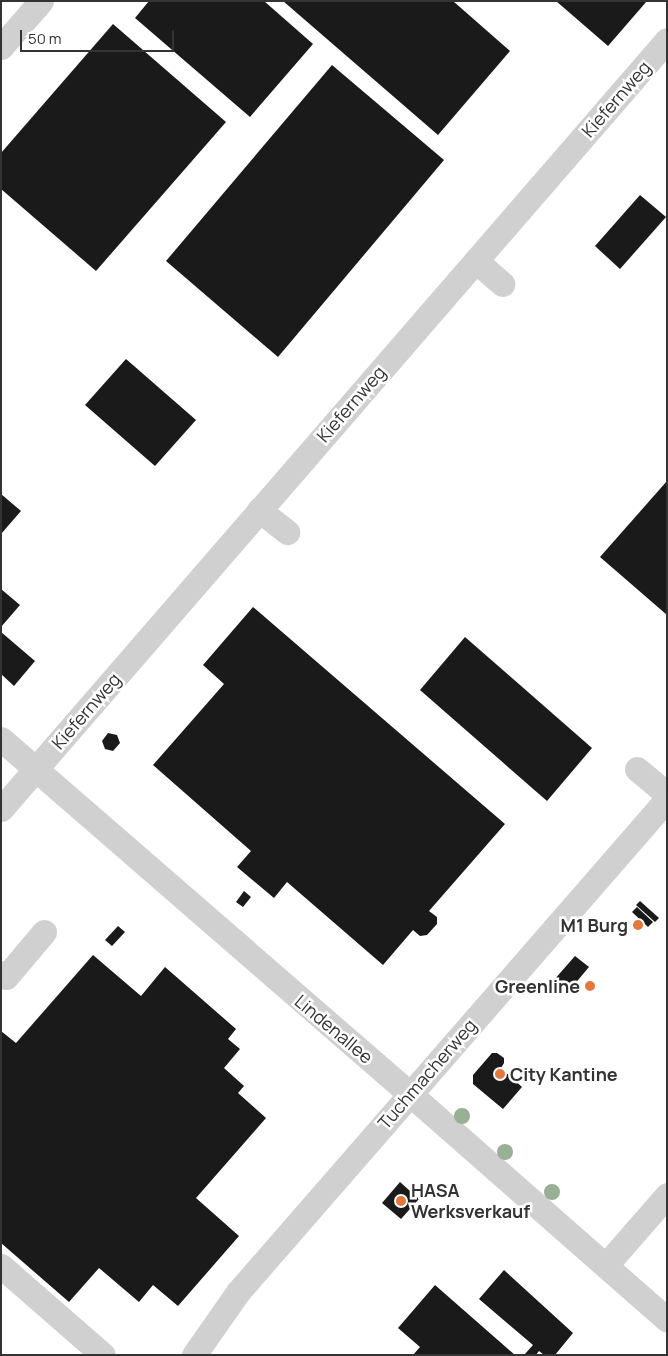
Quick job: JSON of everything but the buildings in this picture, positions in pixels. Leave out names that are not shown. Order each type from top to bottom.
[{"type":"street","points":[[1,47],[42,1]]},
{"type":"street","name":"Kiefernweg","points":[[1,809],[667,40]]},
{"type":"street","points":[[476,261],[502,284]]},
{"type":"street","points":[[259,510],[287,532]]},
{"type":"street","name":"Lindenallee","points":[[1,739],[667,1320]]},
{"type":"street","points":[[637,769],[667,794]]},
{"type":"street","name":"Tuchmacherweg","points":[[194,1355],[238,1292],[410,1094],[564,899],[667,800]]},
{"type":"street","points":[[1,973],[6,977],[44,932]]},
{"type":"street","points":[[606,1265],[667,1195]]},
{"type":"street","points":[[1,1266],[103,1355]]},
{"type":"place","name":"M1 Burg","points":[[638,925]]},
{"type":"place","name":"Greenline","points":[[590,986]]},
{"type":"place","name":"City Kantine","points":[[500,1074]]},
{"type":"place","name":"HASA Werksverkauf","points":[[401,1201]]}]
